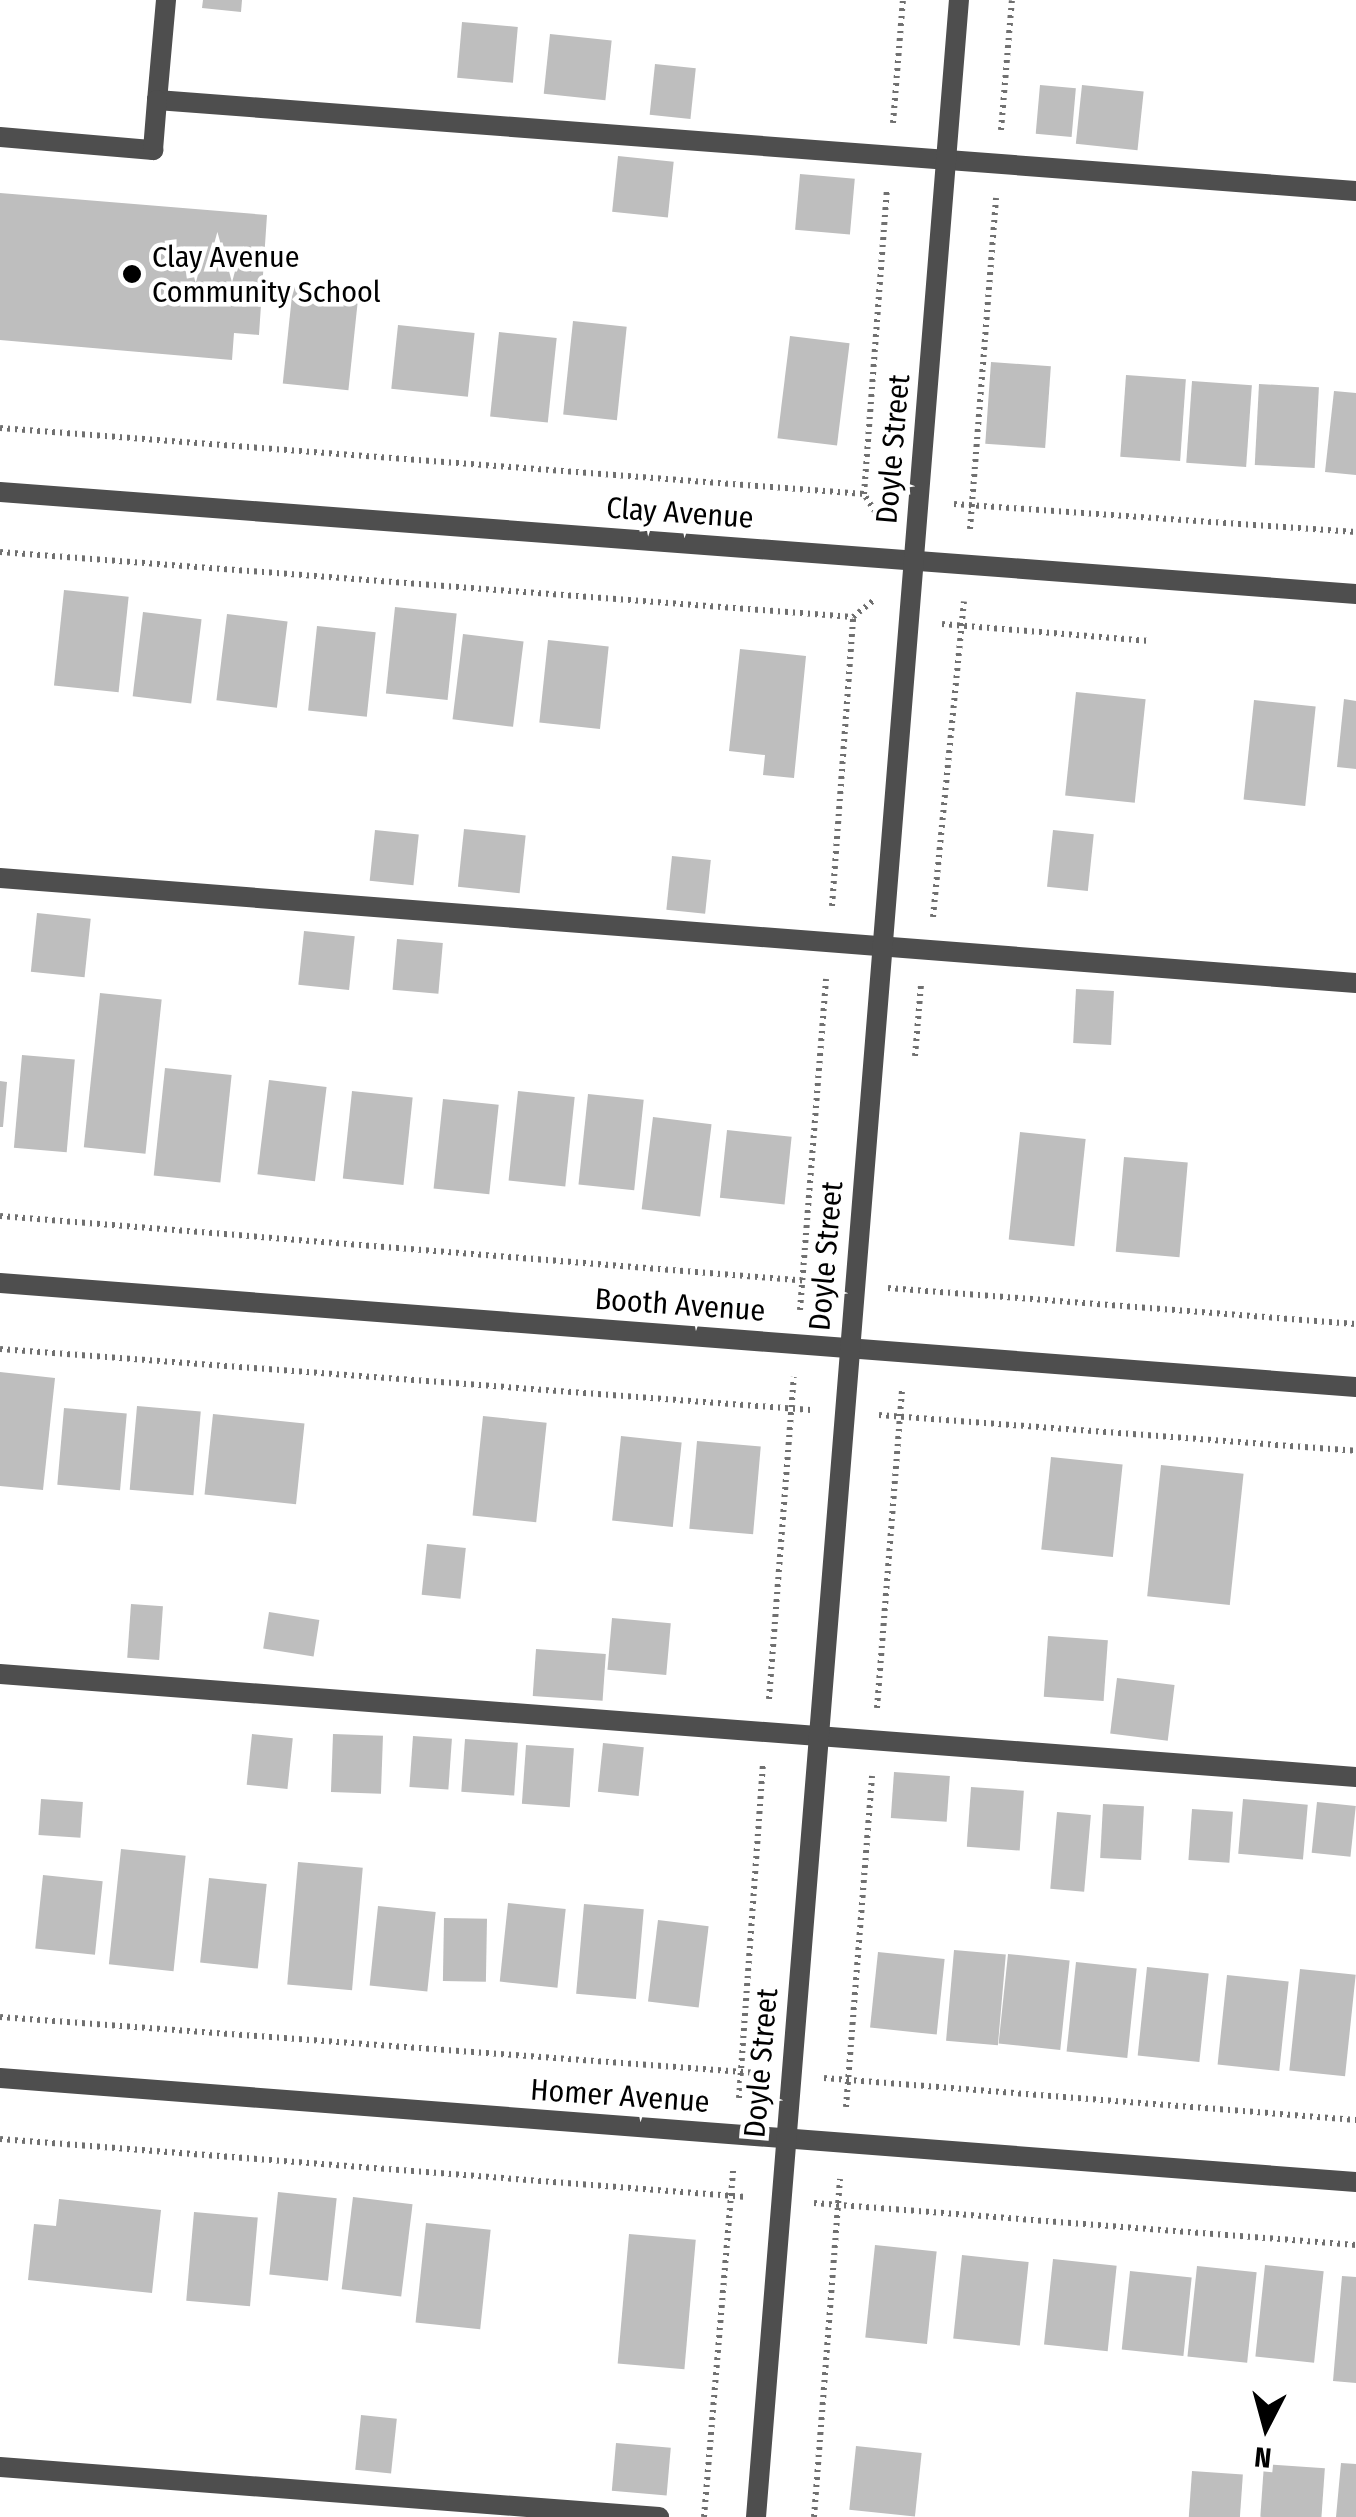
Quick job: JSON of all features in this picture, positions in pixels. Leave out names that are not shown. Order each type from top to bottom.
[{"type":"street","points":[[0,137],[154,150],[166,0]]},
{"type":"street","name":"Doyle Street","points":[[756,2517],[959,0]]},
{"type":"street","points":[[158,100],[1356,191]]},
{"type":"street","name":"Clay Avenue","points":[[0,492],[1356,594]]},
{"type":"street","points":[[0,878],[1356,983]]},
{"type":"street","name":"Booth Avenue","points":[[0,1283],[1356,1387]]},
{"type":"street","points":[[0,1674],[1356,1776]]},
{"type":"street","name":"Homer Avenue","points":[[0,2078],[1356,2182]]},
{"type":"street","points":[[0,2467],[659,2517]]},
{"type":"path","points":[[0,552],[853,617],[876,599],[879,518],[864,494],[902,0]]},
{"type":"path","points":[[914,1061],[921,985],[930,950],[968,565],[1012,0]]},
{"type":"path","points":[[0,428],[864,494]]},
{"type":"path","points":[[879,518],[972,502],[1356,532]]},
{"type":"path","points":[[876,599],[962,626],[1149,641]]},
{"type":"path","points":[[704,2517],[853,617]]},
{"type":"path","points":[[0,1216],[1356,1324]]},
{"type":"path","points":[[814,2517],[900,1416],[892,1317],[896,1269]]},
{"type":"path","points":[[0,1350],[1356,1451]]},
{"type":"path","points":[[0,2017],[1356,2120]]},
{"type":"path","points":[[0,2139],[1356,2245]]},
{"type":"building","points":[[203,0],[242,0],[241,12],[202,8]]},
{"type":"building","points":[[462,22],[518,27],[513,83],[457,78]]},
{"type":"building","points":[[550,34],[612,40],[605,100],[544,94]]},
{"type":"building","points":[[655,64],[696,68],[690,119],[650,115]]},
{"type":"building","points":[[1040,85],[1076,88],[1072,137],[1036,134]]},
{"type":"building","points":[[1082,85],[1144,91],[1137,150],[1076,144]]},
{"type":"building","points":[[618,156],[674,162],[668,218],[612,212]]},
{"type":"building","points":[[800,174],[855,179],[850,235],[795,230]]},
{"type":"building","name":"Clay Avenue Community School","points":[[0,193],[267,215],[259,335],[234,333],[232,360],[0,340]]},
{"type":"building","points":[[293,286],[359,293],[348,390],[283,383]]},
{"type":"building","points":[[573,321],[627,327],[617,420],[563,414]]},
{"type":"building","points":[[398,325],[475,333],[468,397],[391,389]]},
{"type":"building","points":[[499,332],[557,338],[548,423],[490,417]]},
{"type":"building","points":[[790,336],[850,343],[837,446],[777,438]]},
{"type":"building","points":[[991,362],[1051,366],[1045,448],[985,444]]},
{"type":"building","points":[[1126,375],[1186,379],[1180,461],[1120,457]]},
{"type":"building","points":[[1192,381],[1252,385],[1246,467],[1186,463]]},
{"type":"building","points":[[1259,384],[1319,387],[1315,468],[1255,465]]},
{"type":"building","points":[[1334,391],[1356,393],[1356,475],[1325,472]]},
{"type":"building","points":[[64,590],[129,597],[119,692],[54,685]]},
{"type":"building","points":[[395,607],[457,613],[448,700],[386,694]]},
{"type":"building","points":[[143,612],[202,619],[191,704],[133,696]]},
{"type":"building","points":[[227,614],[288,621],[277,708],[216,700]]},
{"type":"building","points":[[317,626],[376,632],[367,717],[308,711]]},
{"type":"building","points":[[463,634],[524,641],[513,727],[453,719]]},
{"type":"building","points":[[548,640],[609,646],[600,729],[539,723]]},
{"type":"building","points":[[740,649],[806,656],[794,778],[763,775],[765,755],[729,751]]},
{"type":"building","points":[[1076,692],[1146,699],[1135,803],[1065,795]]},
{"type":"building","points":[[1344,699],[1356,701],[1356,769],[1337,767]]},
{"type":"building","points":[[1254,700],[1316,706],[1305,806],[1244,799]]},
{"type":"building","points":[[464,829],[526,835],[520,893],[458,887]]},
{"type":"building","points":[[375,830],[419,835],[413,885],[370,881]]},
{"type":"building","points":[[1053,830],[1094,834],[1088,891],[1047,887]]},
{"type":"building","points":[[672,856],[711,860],[705,914],[666,910]]},
{"type":"building","points":[[37,913],[91,919],[85,977],[31,972]]},
{"type":"building","points":[[304,931],[355,936],[349,990],[298,985]]},
{"type":"building","points":[[397,939],[443,943],[438,994],[393,990]]},
{"type":"building","points":[[1076,989],[1114,991],[1111,1045],[1073,1043]]},
{"type":"building","points":[[100,993],[162,999],[145,1154],[84,1147]]},
{"type":"building","points":[[22,1055],[75,1060],[67,1152],[14,1148]]},
{"type":"building","points":[[165,1068],[232,1075],[220,1182],[154,1175]]},
{"type":"building","points":[[269,1080],[327,1087],[315,1181],[257,1174]]},
{"type":"building","points":[[0,1081],[7,1082],[3,1127],[0,1127]]},
{"type":"building","points":[[352,1091],[413,1097],[403,1185],[343,1179]]},
{"type":"building","points":[[518,1091],[575,1097],[565,1186],[509,1181]]},
{"type":"building","points":[[588,1094],[644,1100],[634,1190],[578,1185]]},
{"type":"building","points":[[443,1099],[499,1105],[489,1194],[434,1189]]},
{"type":"building","points":[[653,1117],[712,1124],[700,1216],[642,1209]]},
{"type":"building","points":[[727,1130],[792,1137],[785,1204],[720,1198]]},
{"type":"building","points":[[1020,1132],[1086,1139],[1074,1246],[1009,1239]]},
{"type":"building","points":[[1124,1157],[1188,1163],[1179,1257],[1116,1252]]},
{"type":"building","points":[[0,1372],[55,1378],[43,1490],[0,1486]]},
{"type":"building","points":[[137,1406],[201,1412],[193,1495],[130,1490]]},
{"type":"building","points":[[64,1408],[127,1413],[120,1490],[57,1485]]},
{"type":"building","points":[[213,1414],[304,1424],[296,1504],[205,1495]]},
{"type":"building","points":[[483,1416],[547,1423],[536,1522],[473,1515]]},
{"type":"building","points":[[621,1436],[682,1442],[673,1527],[612,1521]]},
{"type":"building","points":[[697,1441],[761,1447],[753,1534],[689,1529]]},
{"type":"building","points":[[1051,1457],[1123,1465],[1113,1557],[1041,1549]]},
{"type":"building","points":[[1161,1465],[1244,1474],[1230,1605],[1147,1596]]},
{"type":"building","points":[[427,1544],[466,1548],[460,1599],[422,1595]]},
{"type":"building","points":[[131,1604],[163,1606],[159,1660],[127,1658]]},
{"type":"building","points":[[269,1612],[319,1620],[314,1657],[263,1649]]},
{"type":"building","points":[[612,1618],[671,1623],[666,1675],[607,1670]]},
{"type":"building","points":[[1048,1636],[1108,1640],[1104,1701],[1044,1697]]},
{"type":"building","points":[[536,1649],[606,1654],[603,1701],[533,1696]]},
{"type":"building","points":[[1117,1678],[1175,1685],[1168,1741],[1110,1734]]},
{"type":"building","points":[[252,1734],[293,1738],[287,1789],[247,1785]]},
{"type":"building","points":[[333,1734],[383,1736],[381,1794],[331,1792]]},
{"type":"building","points":[[413,1736],[452,1739],[448,1790],[409,1787]]},
{"type":"building","points":[[465,1739],[518,1743],[514,1796],[461,1792]]},
{"type":"building","points":[[603,1743],[644,1747],[639,1796],[598,1792]]},
{"type":"building","points":[[526,1745],[574,1748],[570,1807],[522,1804]]},
{"type":"building","points":[[894,1772],[950,1776],[947,1822],[891,1818]]},
{"type":"building","points":[[971,1787],[1024,1791],[1020,1851],[967,1847]]},
{"type":"building","points":[[41,1799],[83,1802],[80,1838],[38,1835]]},
{"type":"building","points":[[1243,1799],[1308,1805],[1303,1859],[1238,1854]]},
{"type":"building","points":[[1317,1802],[1356,1806],[1350,1857],[1312,1853]]},
{"type":"building","points":[[1103,1804],[1144,1806],[1141,1860],[1100,1858]]},
{"type":"building","points":[[1192,1809],[1233,1812],[1229,1863],[1188,1860]]},
{"type":"building","points":[[1057,1812],[1091,1815],[1084,1892],[1050,1889]]},
{"type":"building","points":[[121,1849],[186,1856],[174,1971],[109,1964]]},
{"type":"building","points":[[298,1862],[363,1868],[352,1990],[287,1985]]},
{"type":"building","points":[[43,1875],[103,1881],[95,1955],[35,1949]]},
{"type":"building","points":[[209,1878],[267,1884],[258,1969],[200,1963]]},
{"type":"building","points":[[508,1903],[566,1909],[557,1988],[500,1982]]},
{"type":"building","points":[[584,1904],[644,1909],[636,1999],[576,1994]]},
{"type":"building","points":[[378,1906],[436,1912],[427,1992],[370,1986]]},
{"type":"building","points":[[444,1918],[487,1919],[486,1982],[443,1981]]},
{"type":"building","points":[[658,1920],[709,1926],[699,2008],[648,2001]]},
{"type":"building","points":[[954,1950],[1006,1955],[998,2045],[946,2041]]},
{"type":"building","points":[[878,1952],[945,1959],[937,2035],[870,2028]]},
{"type":"building","points":[[1008,1954],[1070,1960],[1060,2050],[999,2044]]},
{"type":"building","points":[[1076,1962],[1137,1968],[1127,2058],[1067,2052]]},
{"type":"building","points":[[1147,1967],[1209,1973],[1199,2062],[1138,2056]]},
{"type":"building","points":[[1300,1969],[1356,1975],[1345,2076],[1289,2070]]},
{"type":"building","points":[[1227,1975],[1289,1981],[1279,2071],[1218,2065]]},
{"type":"building","points":[[278,2192],[337,2198],[328,2281],[269,2275]]},
{"type":"building","points":[[353,2197],[413,2204],[401,2297],[342,2289]]},
{"type":"building","points":[[59,2199],[161,2210],[152,2293],[28,2280],[34,2224],[56,2226]]},
{"type":"building","points":[[194,2212],[258,2218],[250,2306],[186,2301]]},
{"type":"building","points":[[426,2223],[491,2230],[480,2329],[416,2322]]},
{"type":"building","points":[[629,2234],[696,2240],[684,2369],[618,2364]]},
{"type":"building","points":[[875,2245],[937,2251],[927,2344],[865,2337]]},
{"type":"building","points":[[962,2255],[1029,2262],[1020,2346],[953,2339]]},
{"type":"building","points":[[1053,2259],[1117,2266],[1108,2351],[1044,2345]]},
{"type":"building","points":[[1265,2265],[1324,2271],[1314,2363],[1255,2356]]},
{"type":"building","points":[[1197,2266],[1257,2272],[1247,2363],[1187,2357]]},
{"type":"building","points":[[1130,2271],[1192,2277],[1183,2356],[1122,2350]]},
{"type":"building","points":[[1342,2276],[1356,2277],[1356,2383],[1333,2381]]},
{"type":"building","points":[[361,2415],[397,2419],[391,2473],[355,2470]]},
{"type":"building","points":[[616,2443],[671,2448],[667,2496],[612,2491]]},
{"type":"building","points":[[856,2446],[922,2453],[915,2517],[849,2510]]},
{"type":"building","points":[[1341,2463],[1356,2464],[1356,2517],[1336,2517]]},
{"type":"building","points":[[1264,2464],[1325,2468],[1321,2517],[1260,2517]]},
{"type":"building","points":[[1192,2471],[1243,2475],[1240,2517],[1189,2517]]},
{"type":"place","name":"Clay Avenue Community School","points":[[132,274]]}]
